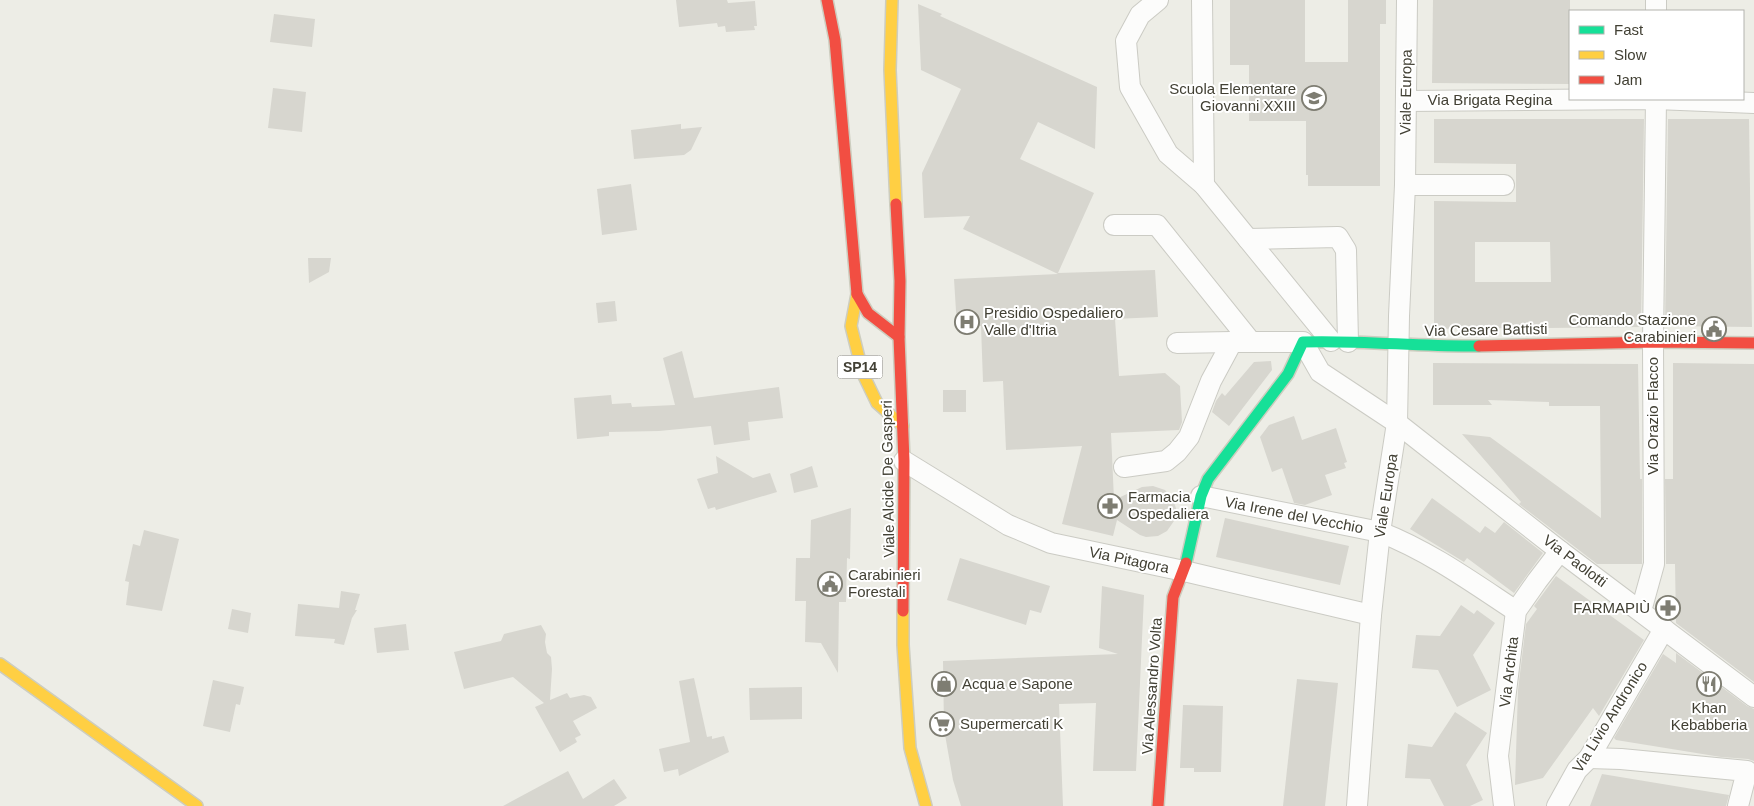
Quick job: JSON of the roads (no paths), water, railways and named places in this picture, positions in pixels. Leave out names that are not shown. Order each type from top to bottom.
[{"type":"main road","name":"SP14","points":[[827,0],[835,40],[857,294],[851,326],[863,374],[878,403],[903,426]]},
{"type":"main road","name":"Viale Alcide De Gasperi","points":[[892,0],[890,70],[900,281],[899,337],[904,462],[903,644],[910,748],[926,806]]},
{"type":"main road","name":"SP14","points":[[857,294],[868,313],[899,337]]},
{"type":"main road","points":[[1303,342],[1340,342]]},
{"type":"main road","name":"Via Irene del Vecchio","points":[[1184,571],[1201,496],[1208,479],[1288,374],[1303,342]]},
{"type":"main road","name":"Via Cesare Battisti","points":[[1340,342],[1441,347],[1653,342],[1754,343]]},
{"type":"main road","name":"Via Alessandro Volta","points":[[1158,806],[1173,597],[1184,571]]},
{"type":"main road","points":[[0,664],[197,806]]},
{"type":"street","points":[[1158,0],[1140,15],[1126,41],[1130,86],[1168,154],[1204,185],[1248,239],[1340,342]]},
{"type":"street","points":[[1202,0],[1204,185]]},
{"type":"street","name":"Viale Europa","points":[[1357,806],[1371,615],[1380,532],[1397,423],[1405,184],[1407,0]]},
{"type":"street","name":"Via Brigata Regina","points":[[1406,101],[1569,100]]},
{"type":"street","name":"Via Orazio Flacco","points":[[1641,611],[1654,564],[1653,342],[1656,100]]},
{"type":"street","name":"Via Brigata Regina","points":[[1680,100],[1754,103]]},
{"type":"street","points":[[1405,184],[1504,185]]},
{"type":"street","points":[[1114,225],[1157,225],[1242,342]]},
{"type":"street","points":[[1248,239],[1338,237],[1346,250],[1340,342]]},
{"type":"street","points":[[1124,467],[1166,460],[1177,452],[1189,437],[1211,381],[1242,342]]},
{"type":"street","points":[[1178,343],[1303,342],[1320,372],[1397,423]]},
{"type":"street","name":"Via Paolotti","points":[[1397,423],[1560,551],[1754,697]]},
{"type":"street","name":"Via Pitagora","points":[[904,462],[1008,525],[1051,543],[1184,571],[1371,615]]},
{"type":"street","name":"Via Irene del Vecchio","points":[[1201,496],[1380,532],[1402,541],[1450,567],[1516,611]]},
{"type":"street","name":"Via Archita","points":[[1504,806],[1498,756],[1516,611],[1536,581],[1560,551]]},
{"type":"street","name":"Via Livio Andronico","points":[[1557,806],[1577,770],[1589,758],[1664,629]]},
{"type":"street","points":[[1589,758],[1621,759],[1747,771],[1738,806]]},
{"type":"place","name":"Scuola Elementare Giovanni XXIII","points":[[1314,98]]},
{"type":"place","name":"Presidio Ospedaliero Valle d'Itria","points":[[967,322]]},
{"type":"place","name":"Comando Stazione Carabinieri","points":[[1714,329]]},
{"type":"place","name":"Farmacia Ospedaliera","points":[[1110,506]]},
{"type":"place","name":"Carabinieri Forestali","points":[[830,584]]},
{"type":"place","name":"FARMAPIÙ","points":[[1668,608]]},
{"type":"place","name":"Acqua e Sapone","points":[[944,684]]},
{"type":"place","name":"Khan Kebabberia","points":[[1709,684]]},
{"type":"place","name":"Supermercati K","points":[[942,724]]}]
